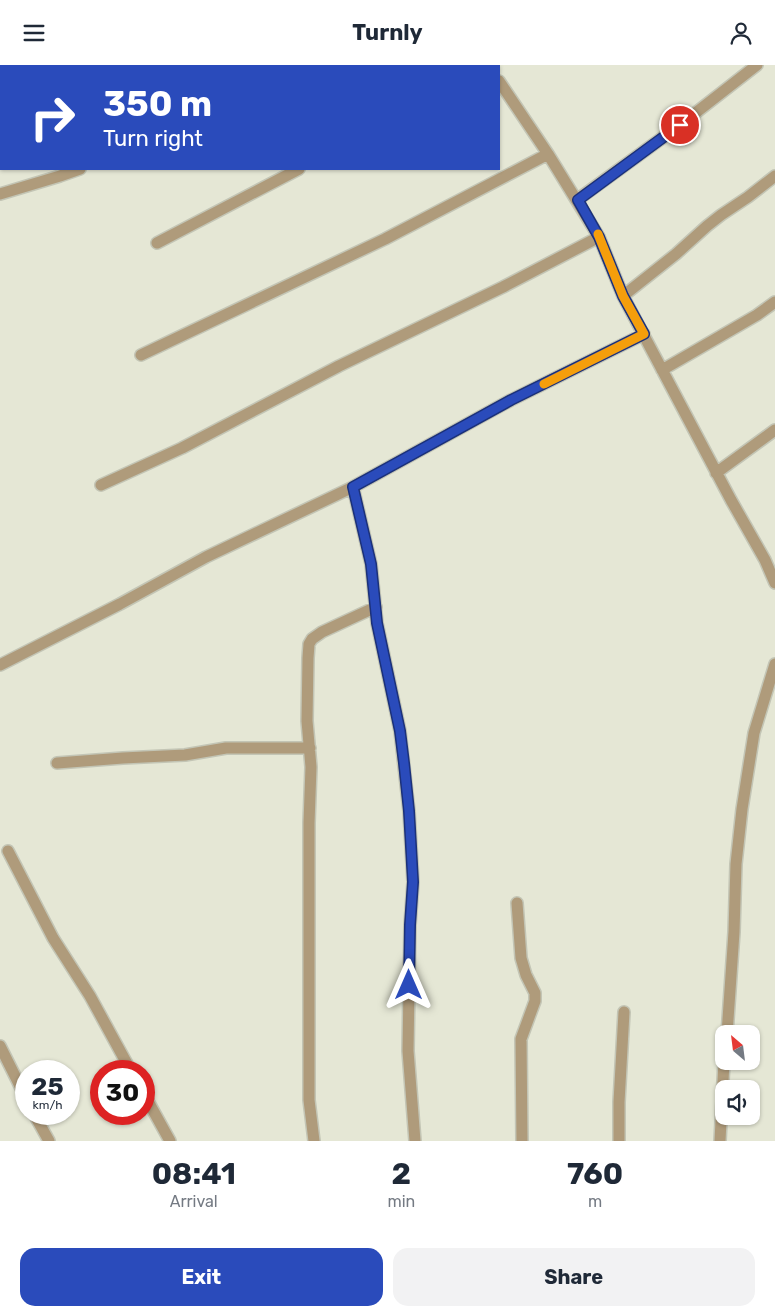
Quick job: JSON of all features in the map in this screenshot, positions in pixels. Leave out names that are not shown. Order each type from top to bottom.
[{"type":"street","points":[[578,200],[680,125],[757,65]]},
{"type":"street","points":[[500,82],[578,200],[599,237],[623,296],[775,583]]},
{"type":"street","points":[[141,355],[385,239],[548,154]]},
{"type":"street","points":[[0,194],[77,170]]},
{"type":"street","points":[[157,243],[297,170]]},
{"type":"street","points":[[623,296],[676,254],[707,226],[775,177]]},
{"type":"street","points":[[101,485],[182,448],[339,366],[503,287],[599,237]]},
{"type":"street","points":[[662,370],[757,315],[775,302]]},
{"type":"street","points":[[0,665],[120,604],[206,557],[353,487],[511,400],[644,334]]},
{"type":"street","points":[[716,473],[775,429]]},
{"type":"street","points":[[353,487],[371,564],[377,623],[400,731],[409,811],[413,882],[410,925],[408,1051],[415,1141]]},
{"type":"street","points":[[764,560],[775,554]]},
{"type":"street","points":[[314,1141],[309,1100],[309,823],[311,767],[307,721],[309,644],[312,639],[322,632],[376,607]]},
{"type":"street","points":[[727,1025],[734,932],[736,864],[742,809],[754,733],[775,664]]},
{"type":"street","points":[[57,763],[185,755],[226,748],[310,748]]},
{"type":"street","points":[[8,851],[53,938],[90,996],[125,1060]]},
{"type":"street","points":[[517,903],[521,958],[536,1001],[521,1039],[522,1141]]},
{"type":"street","points":[[619,1141],[619,1102],[624,1012]]},
{"type":"street","points":[[0,1046],[15,1076]]},
{"type":"street","points":[[720,1141],[724,1070]]},
{"type":"street","points":[[155,1114],[170,1141]]},
{"type":"street","points":[[40,1125],[49,1141]]},
{"type":"slow traffic","points":[[544,384],[644,334],[623,296],[598,234]]},
{"type":"route","points":[[409,985],[413,882],[404,763],[400,731],[377,623],[371,564],[353,487],[511,400],[644,334],[623,296],[599,237],[578,200],[680,125]]}]
